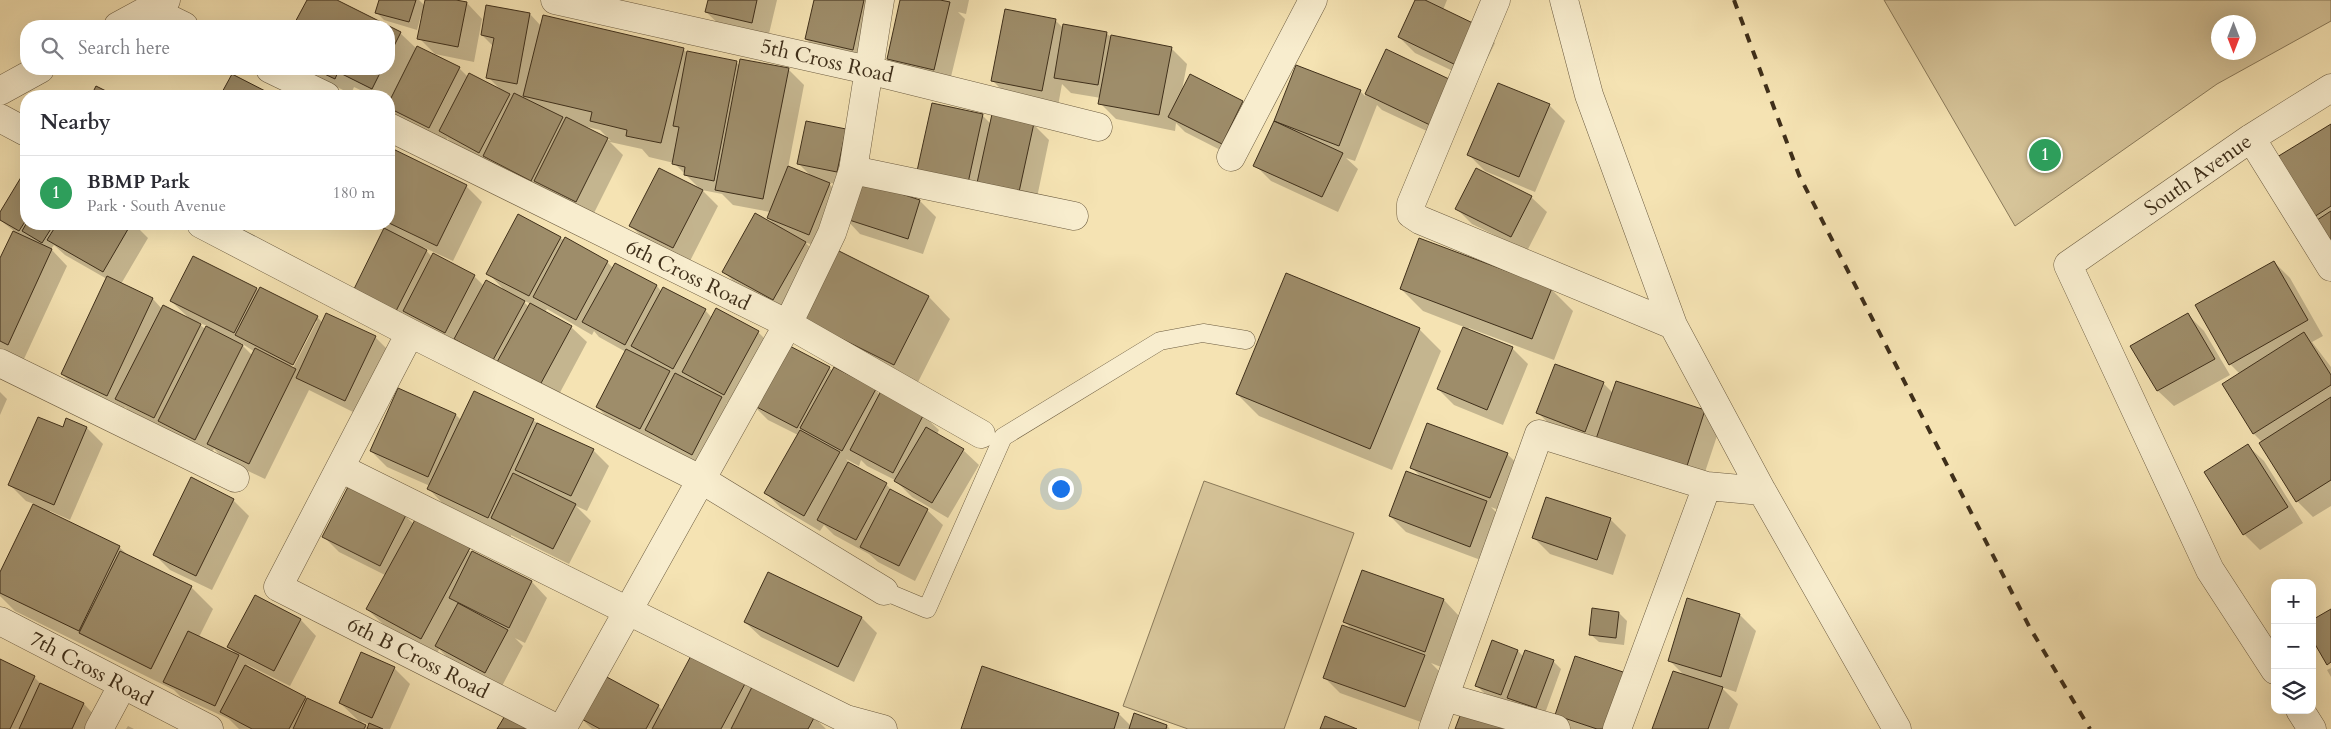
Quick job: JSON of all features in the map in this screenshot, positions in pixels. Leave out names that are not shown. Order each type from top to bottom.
[{"type":"street","name":"5th Cross Road","points":[[555,0],[868,70],[1098,126]]},
{"type":"street","points":[[560,729],[702,480],[788,324],[832,233],[853,170],[880,0]]},
{"type":"street","points":[[1496,0],[1411,204],[1411,214],[1420,220],[1673,325]]},
{"type":"street","points":[[1564,0],[1588,95],[1673,325],[1762,491],[1897,729]]},
{"type":"street","points":[[1230,157],[1303,2]]},
{"type":"street","points":[[129,20],[158,5],[177,20]]},
{"type":"street","points":[[0,91],[29,75]]},
{"type":"street","points":[[282,75],[314,90]]},
{"type":"street","name":"South Avenue","points":[[2274,669],[2210,570],[2068,265],[2251,138],[2331,88]]},
{"type":"street","points":[[0,118],[20,129]]},
{"type":"street","name":"6th Cross Road","points":[[395,130],[788,324],[992,436]]},
{"type":"street","points":[[2251,138],[2331,267]]},
{"type":"street","points":[[853,170],[1074,216]]},
{"type":"street","points":[[212,230],[410,334],[702,480],[884,590]]},
{"type":"street","points":[[410,334],[342,469],[846,719],[883,729]]},
{"type":"street","points":[[0,363],[235,478]]},
{"type":"street","points":[[1433,729],[1539,434],[1707,486],[1762,491]]},
{"type":"street","name":"6th B Cross Road","points":[[342,469],[278,587],[560,729]]},
{"type":"street","points":[[1617,729],[1707,486]]},
{"type":"street","name":"7th Cross Road","points":[[0,621],[208,729]]},
{"type":"street","points":[[99,729],[122,686]]},
{"type":"street","points":[[1445,697],[1556,729]]},
{"type":"street","points":[[2303,714],[2312,729]]},
{"type":"lane","points":[[884,590],[927,609],[992,436],[1160,341],[1203,334],[1246,340]]},
{"type":"shaded area","points":[[1884,0],[2331,0],[2331,21],[2217,84],[2015,226]]},
{"type":"shaded area","points":[[1204,481],[1354,533],[1284,729],[1188,729],[1123,706]]},
{"type":"building","points":[[307,0],[337,0],[377,20],[296,20]]},
{"type":"building","points":[[379,0],[416,0],[409,22],[375,13]]},
{"type":"building","points":[[425,0],[467,2],[458,47],[417,39]]},
{"type":"building","points":[[708,0],[757,0],[752,23],[705,12]]},
{"type":"building","points":[[814,0],[864,0],[853,50],[805,39]]},
{"type":"building","points":[[900,0],[940,0],[950,2],[934,70],[887,59]]},
{"type":"building","points":[[1415,0],[1425,0],[1479,26],[1460,67],[1398,37]]},
{"type":"building","points":[[486,5],[530,13],[517,84],[486,78],[494,38],[481,35]]},
{"type":"building","points":[[1005,9],[1056,19],[1042,91],[991,81]]},
{"type":"building","points":[[543,15],[684,48],[661,143],[626,136],[627,130],[590,121],[592,112],[523,96]]},
{"type":"building","points":[[1063,24],[1107,32],[1098,85],[1054,78]]},
{"type":"building","points":[[395,29],[401,32],[395,44]]},
{"type":"building","points":[[1111,35],[1172,47],[1159,115],[1098,104]]},
{"type":"building","points":[[417,46],[460,67],[429,128],[395,111],[395,90]]},
{"type":"building","points":[[1386,49],[1451,80],[1430,125],[1365,94]]},
{"type":"building","points":[[687,51],[737,61],[714,181],[684,175],[685,167],[672,164],[679,127],[673,126]]},
{"type":"building","points":[[740,59],[789,68],[763,199],[715,190]]},
{"type":"building","points":[[1296,65],[1361,90],[1339,146],[1274,121]]},
{"type":"building","points":[[469,73],[510,94],[479,153],[439,131]]},
{"type":"building","points":[[1190,74],[1243,101],[1222,144],[1168,117]]},
{"type":"building","points":[[231,75],[234,75],[263,90],[223,90]]},
{"type":"building","points":[[327,75],[337,75],[335,79]]},
{"type":"building","points":[[344,75],[379,75],[372,89]]},
{"type":"building","points":[[1498,83],[1550,104],[1519,177],[1467,155]]},
{"type":"building","points":[[96,86],[104,90],[94,90]]},
{"type":"building","points":[[514,93],[563,117],[531,181],[483,156]]},
{"type":"building","points":[[932,103],[983,114],[968,183],[917,171]]},
{"type":"building","points":[[992,114],[1034,123],[1019,192],[977,183]]},
{"type":"building","points":[[566,117],[608,138],[576,202],[534,181]]},
{"type":"building","points":[[806,121],[846,129],[837,172],[797,164]]},
{"type":"building","points":[[1274,121],[1343,153],[1322,197],[1253,166]]},
{"type":"building","points":[[2331,124],[2331,206],[2314,217],[2277,157]]},
{"type":"building","points":[[395,150],[467,185],[437,246],[395,226]]},
{"type":"building","points":[[788,166],[830,183],[809,235],[767,218]]},
{"type":"building","points":[[659,168],[703,190],[673,248],[629,226]]},
{"type":"building","points":[[1476,168],[1532,196],[1511,237],[1455,209]]},
{"type":"building","points":[[20,179],[19,231],[0,220],[0,212]]},
{"type":"building","points":[[855,179],[920,200],[908,239],[843,218]]},
{"type":"building","points":[[2331,211],[2331,250],[2314,222]]},
{"type":"building","points":[[755,213],[806,242],[773,300],[722,272]]},
{"type":"building","points":[[518,214],[561,237],[529,296],[486,274]]},
{"type":"building","points":[[23,230],[50,230],[42,243]]},
{"type":"building","points":[[53,230],[128,230],[103,272],[47,240]]},
{"type":"building","points":[[383,230],[388,230],[427,250],[396,311],[353,291]]},
{"type":"building","points":[[13,231],[52,249],[8,345],[0,341],[0,258]]},
{"type":"building","points":[[565,237],[608,261],[576,320],[533,297]]},
{"type":"building","points":[[1419,238],[1552,288],[1532,339],[1400,289]]},
{"type":"building","points":[[837,250],[929,296],[894,365],[802,319]]},
{"type":"building","points":[[433,253],[475,275],[445,333],[403,311]]},
{"type":"building","points":[[193,256],[257,288],[234,333],[170,301]]},
{"type":"building","points":[[2274,261],[2308,320],[2229,365],[2195,305]]},
{"type":"building","points":[[615,263],[657,285],[625,345],[582,322]]},
{"type":"building","points":[[1286,273],[1420,328],[1370,449],[1236,394]]},
{"type":"building","points":[[107,276],[153,298],[107,396],[61,374]]},
{"type":"building","points":[[486,280],[525,301],[493,360],[454,339]]},
{"type":"building","points":[[260,287],[318,316],[293,365],[235,335]]},
{"type":"building","points":[[663,287],[706,309],[673,369],[631,346]]},
{"type":"building","points":[[530,303],[572,326],[540,385],[497,362]]},
{"type":"building","points":[[163,305],[201,324],[154,418],[115,399]]},
{"type":"building","points":[[716,308],[759,331],[724,395],[682,372]]},
{"type":"building","points":[[326,313],[376,336],[345,401],[296,378]]},
{"type":"building","points":[[2188,313],[2215,359],[2157,391],[2130,346]]},
{"type":"building","points":[[206,326],[243,345],[195,440],[158,421]]},
{"type":"building","points":[[1463,327],[1513,347],[1487,410],[1437,389]]},
{"type":"building","points":[[2304,332],[2331,375],[2331,385],[2253,434],[2222,384]]},
{"type":"building","points":[[784,343],[830,367],[797,428],[751,404]]},
{"type":"building","points":[[255,348],[296,369],[249,464],[207,444]]},
{"type":"building","points":[[626,349],[670,371],[640,429],[596,407]]},
{"type":"building","points":[[1555,364],[1604,382],[1585,432],[1536,413]]},
{"type":"building","points":[[834,367],[876,389],[842,451],[800,428]]},
{"type":"building","points":[[675,373],[722,397],[692,455],[645,430]]},
{"type":"building","points":[[1616,381],[1705,410],[1686,469],[1596,439]]},
{"type":"building","points":[[398,388],[456,414],[428,477],[370,451]]},
{"type":"building","points":[[474,391],[534,419],[488,518],[427,489]]},
{"type":"building","points":[[881,391],[924,414],[893,473],[850,450]]},
{"type":"building","points":[[2331,397],[2331,480],[2296,502],[2259,443]]},
{"type":"building","points":[[38,417],[63,427],[66,418],[87,427],[54,505],[8,485]]},
{"type":"building","points":[[537,423],[594,449],[571,496],[515,470]]},
{"type":"building","points":[[1427,423],[1508,453],[1490,498],[1410,468]]},
{"type":"building","points":[[926,427],[964,449],[932,503],[894,481]]},
{"type":"building","points":[[800,430],[840,452],[804,516],[764,493]]},
{"type":"building","points":[[2248,444],[2288,507],[2243,535],[2204,472]]},
{"type":"building","points":[[848,462],[887,483],[856,540],[817,520]]},
{"type":"building","points":[[1406,471],[1487,501],[1470,547],[1389,516]]},
{"type":"building","points":[[513,473],[576,504],[553,549],[491,518]]},
{"type":"building","points":[[191,477],[234,499],[196,576],[153,555]]},
{"type":"building","points":[[349,485],[406,515],[380,566],[322,537]]},
{"type":"building","points":[[890,489],[928,509],[899,566],[860,547]]},
{"type":"building","points":[[1546,497],[1611,518],[1597,560],[1532,538]]},
{"type":"building","points":[[33,504],[120,546],[79,631],[0,593],[0,572]]},
{"type":"building","points":[[416,518],[470,548],[421,639],[366,609]]},
{"type":"building","points":[[120,551],[192,586],[151,669],[79,633]]},
{"type":"building","points":[[472,551],[532,581],[509,628],[449,598]]},
{"type":"building","points":[[1362,570],[1444,599],[1425,652],[1343,622]]},
{"type":"building","points":[[768,572],[862,617],[838,667],[744,622]]},
{"type":"building","points":[[255,595],[301,619],[274,671],[227,647]]},
{"type":"building","points":[[1687,598],[1740,614],[1721,677],[1668,661]]},
{"type":"building","points":[[458,603],[508,630],[485,673],[435,646]]},
{"type":"building","points":[[1592,608],[1619,612],[1616,638],[1589,635]]},
{"type":"building","points":[[2331,609],[2331,662],[2327,665],[2316,646],[2316,618]]},
{"type":"building","points":[[1342,625],[1425,655],[1405,707],[1323,678]]},
{"type":"building","points":[[188,631],[239,655],[215,706],[163,682]]},
{"type":"building","points":[[1492,640],[1518,650],[1501,695],[1475,686]]},
{"type":"building","points":[[1525,650],[1554,660],[1536,708],[1507,698]]},
{"type":"building","points":[[361,652],[395,667],[372,718],[339,703]]},
{"type":"building","points":[[693,652],[747,680],[721,729],[652,729]]},
{"type":"building","points":[[1575,656],[1629,674],[1610,729],[1597,729],[1555,715]]},
{"type":"building","points":[[0,659],[35,676],[10,729],[0,729]]},
{"type":"building","points":[[245,665],[306,697],[289,729],[252,729],[220,712]]},
{"type":"building","points":[[982,666],[1119,713],[1114,729],[961,729]]},
{"type":"building","points":[[1673,671],[1723,687],[1708,729],[1652,729]]},
{"type":"building","points":[[603,675],[659,705],[646,729],[600,729],[580,718]]},
{"type":"building","points":[[40,683],[84,703],[72,729],[19,729]]},
{"type":"building","points":[[753,685],[815,716],[808,729],[731,729]]},
{"type":"building","points":[[307,698],[366,725],[364,729],[293,729]]},
{"type":"building","points":[[1463,708],[1515,729],[1455,729]]},
{"type":"building","points":[[1134,713],[1167,725],[1166,729],[1129,729]]},
{"type":"building","points":[[506,714],[535,729],[497,729]]},
{"type":"building","points":[[1325,716],[1357,729],[1320,729]]},
{"type":"building","points":[[369,723],[383,729],[367,729]]},
{"type":"railway","points":[[1734,0],[1799,175],[2030,628],[2090,729]]},
{"type":"place","name":"BBMP Park","points":[[2045,155]]}]
